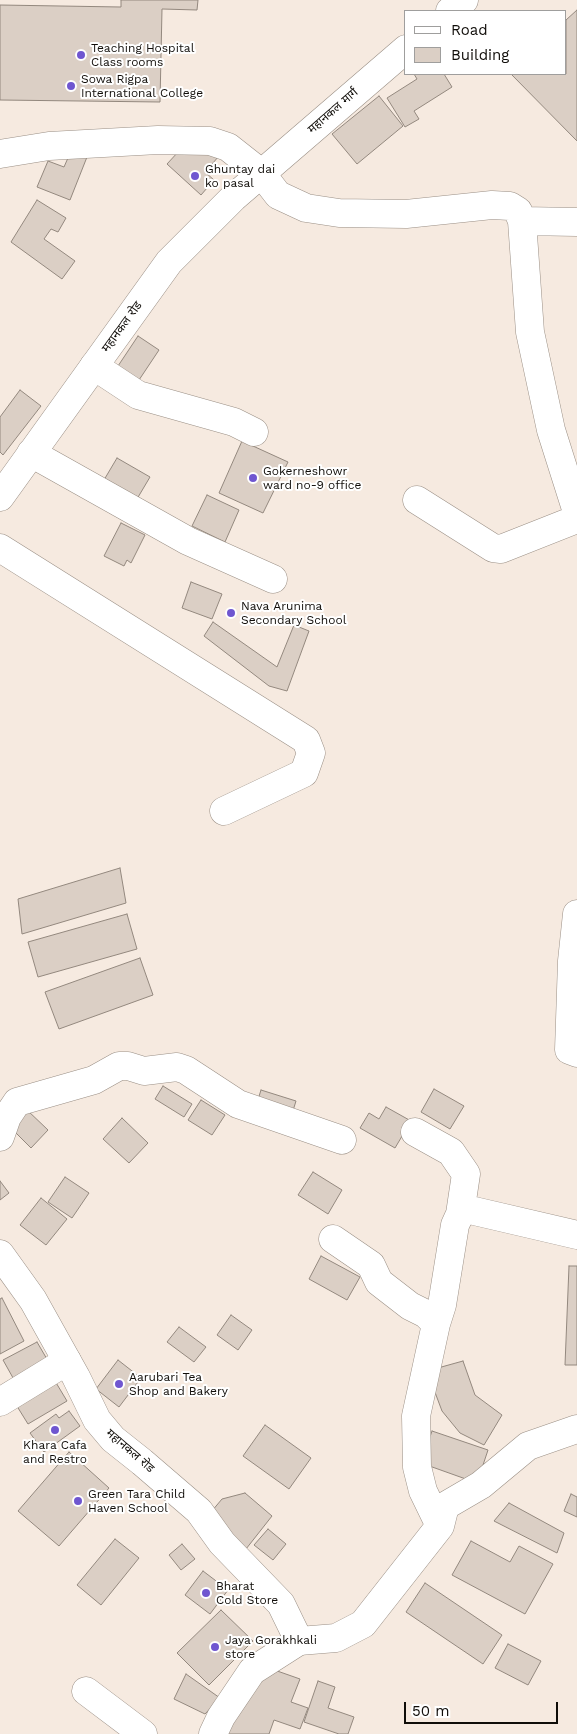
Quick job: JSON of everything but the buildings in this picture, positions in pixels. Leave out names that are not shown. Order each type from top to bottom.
[{"type":"street","points":[[451,10],[464,0]]},
{"type":"street","name":"महानकल मार्ग","points":[[261,173],[404,51]]},
{"type":"street","points":[[0,154],[49,146],[158,140],[210,141],[228,147],[261,173],[278,195],[306,208],[339,213],[406,214],[492,205],[510,206],[518,211],[522,221],[530,332],[551,430],[577,512]]},
{"type":"street","name":"महानकल रोड","points":[[0,497],[169,262],[261,173]]},
{"type":"street","points":[[522,221],[577,222]]},
{"type":"street","points":[[94,366],[138,395],[234,422],[254,432]]},
{"type":"street","points":[[32,453],[188,541],[273,579]]},
{"type":"street","points":[[417,500],[492,548],[501,549],[577,519]]},
{"type":"street","points":[[0,548],[306,740],[311,753],[304,773],[224,811]]},
{"type":"street","points":[[577,914],[569,1050],[577,1053]]},
{"type":"street","points":[[0,1137],[7,1117],[17,1102],[94,1080],[119,1066],[128,1066],[144,1071],[177,1067],[186,1070],[238,1104],[342,1140]]},
{"type":"street","points":[[415,1132],[451,1152],[466,1174],[460,1214],[455,1225],[442,1305],[436,1324],[416,1416],[418,1467],[423,1491],[440,1526]]},
{"type":"street","points":[[460,1214],[470,1210],[577,1235]]},
{"type":"street","points":[[333,1239],[371,1265],[379,1282],[410,1306],[426,1314],[436,1324]]},
{"type":"street","name":"महानकल रोड","points":[[0,1254],[33,1300],[97,1420],[113,1439],[199,1510],[222,1543],[281,1604],[299,1641]]},
{"type":"street","points":[[0,1402],[67,1361]]},
{"type":"street","points":[[213,1734],[220,1717],[252,1671],[299,1641],[336,1638],[363,1624],[440,1526],[445,1506],[481,1485],[528,1446],[577,1429]]},
{"type":"street","points":[[86,1691],[143,1734]]},
{"type":"place","name":"Teaching Hospital Class rooms","points":[[81,55]]},
{"type":"place","name":"Sowa Rigpa International College","points":[[71,86]]},
{"type":"place","name":"Ghuntay dai ko pasal","points":[[195,176]]},
{"type":"place","name":"Gokerneshowr ward no-9 office","points":[[253,478]]},
{"type":"place","name":"Nava Arunima Secondary School","points":[[231,613]]},
{"type":"place","name":"Aarubari Tea Shop and Bakery","points":[[119,1384]]},
{"type":"place","name":"Khara Cafa and Restro","points":[[55,1430]]},
{"type":"place","name":"Green Tara Child Haven School","points":[[78,1501]]},
{"type":"place","name":"Bharat Cold Store","points":[[206,1593]]},
{"type":"place","name":"Jaya Gorakhkali store","points":[[215,1647]]}]
